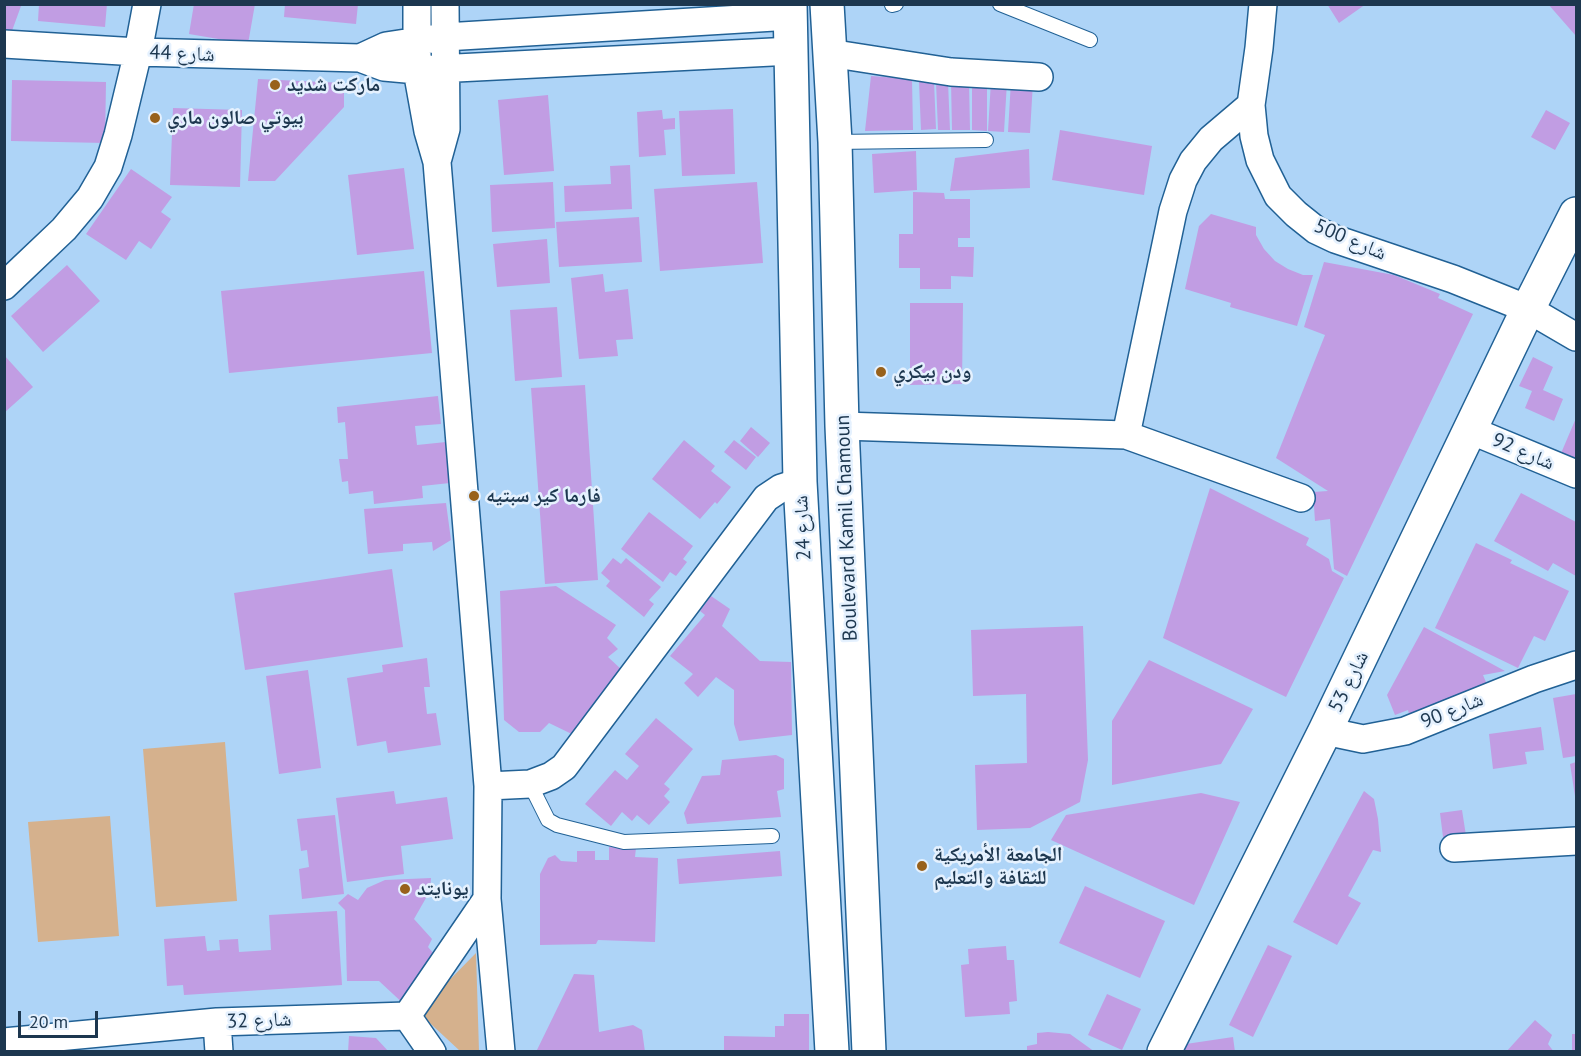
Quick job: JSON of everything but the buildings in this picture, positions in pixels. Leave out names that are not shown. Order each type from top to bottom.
[{"type":"main road","name":"Boulevard Kamil Chamoun","points":[[827,4],[835,142],[842,426],[869,1052]]},
{"type":"main road","name":"شارع 24","points":[[790,10],[800,482],[832,1052]]},
{"type":"main road","name":"شارع 53","points":[[1164,1052],[1325,731],[1576,214]]},
{"type":"main road","points":[[800,482],[811,487],[821,496],[825,510],[836,690],[843,712],[856,732]]},
{"type":"street","points":[[4,286],[64,230],[90,198],[108,167],[138,52],[147,4]]},
{"type":"street","points":[[417,4],[417,69],[428,131],[437,162],[488,786],[487,899],[501,1052]]},
{"type":"street","points":[[437,162],[446,129],[445,4]]},
{"type":"street","name":"شارع 500","points":[[1263,4],[1251,105],[1254,136],[1260,160],[1278,196],[1316,230],[1453,279],[1528,309],[1576,337]]},
{"type":"street","points":[[360,58],[386,46],[445,37],[790,10]]},
{"type":"street","name":"شارع 44","points":[[4,45],[138,52],[360,58]]},
{"type":"street","points":[[360,58],[384,67],[447,69],[792,51]]},
{"type":"street","points":[[829,52],[951,72],[1039,77]]},
{"type":"street","points":[[1126,435],[1173,211],[1183,180],[1193,161],[1211,139],[1251,105]]},
{"type":"street","points":[[842,426],[1126,435],[1301,498]]},
{"type":"street","name":"شارع 92","points":[[1470,430],[1576,474]]},
{"type":"street","points":[[488,786],[530,784],[551,776],[564,767],[766,498],[781,488],[800,482]]},
{"type":"street","name":"شارع 90","points":[[1325,731],[1363,739],[1405,731],[1523,683],[1576,665]]},
{"type":"street","points":[[1454,848],[1576,841]]},
{"type":"street","points":[[432,1052],[407,1016],[487,899]]},
{"type":"street","name":"شارع 32","points":[[4,1042],[217,1022],[407,1016]]},
{"type":"street","points":[[217,1022],[219,1052]]},
{"type":"lane","points":[[1005,5],[1090,40]]},
{"type":"lane","points":[[835,142],[986,140]]},
{"type":"lane","points":[[530,784],[548,820],[556,825],[624,842],[772,836]]},
{"type":"shaded area","points":[[225,742],[237,901],[156,907],[143,749]]},
{"type":"shaded area","points":[[110,816],[119,936],[38,942],[28,822]]},
{"type":"shaded area","points":[[476,953],[479,1051],[460,1051],[418,1012]]},
{"type":"place","name":"ماركت شديد","points":[[275,85]]},
{"type":"place","name":"بيوتي صالون ماري","points":[[155,118]]},
{"type":"place","name":"ودن بيكري","points":[[881,372]]},
{"type":"place","name":"فارما كير سبتيه","points":[[474,496]]},
{"type":"place","name":"الجامعة الأمريكية للثقافة والتعليم","points":[[922,866]]},
{"type":"place","name":"يونايتد","points":[[405,889]]}]
